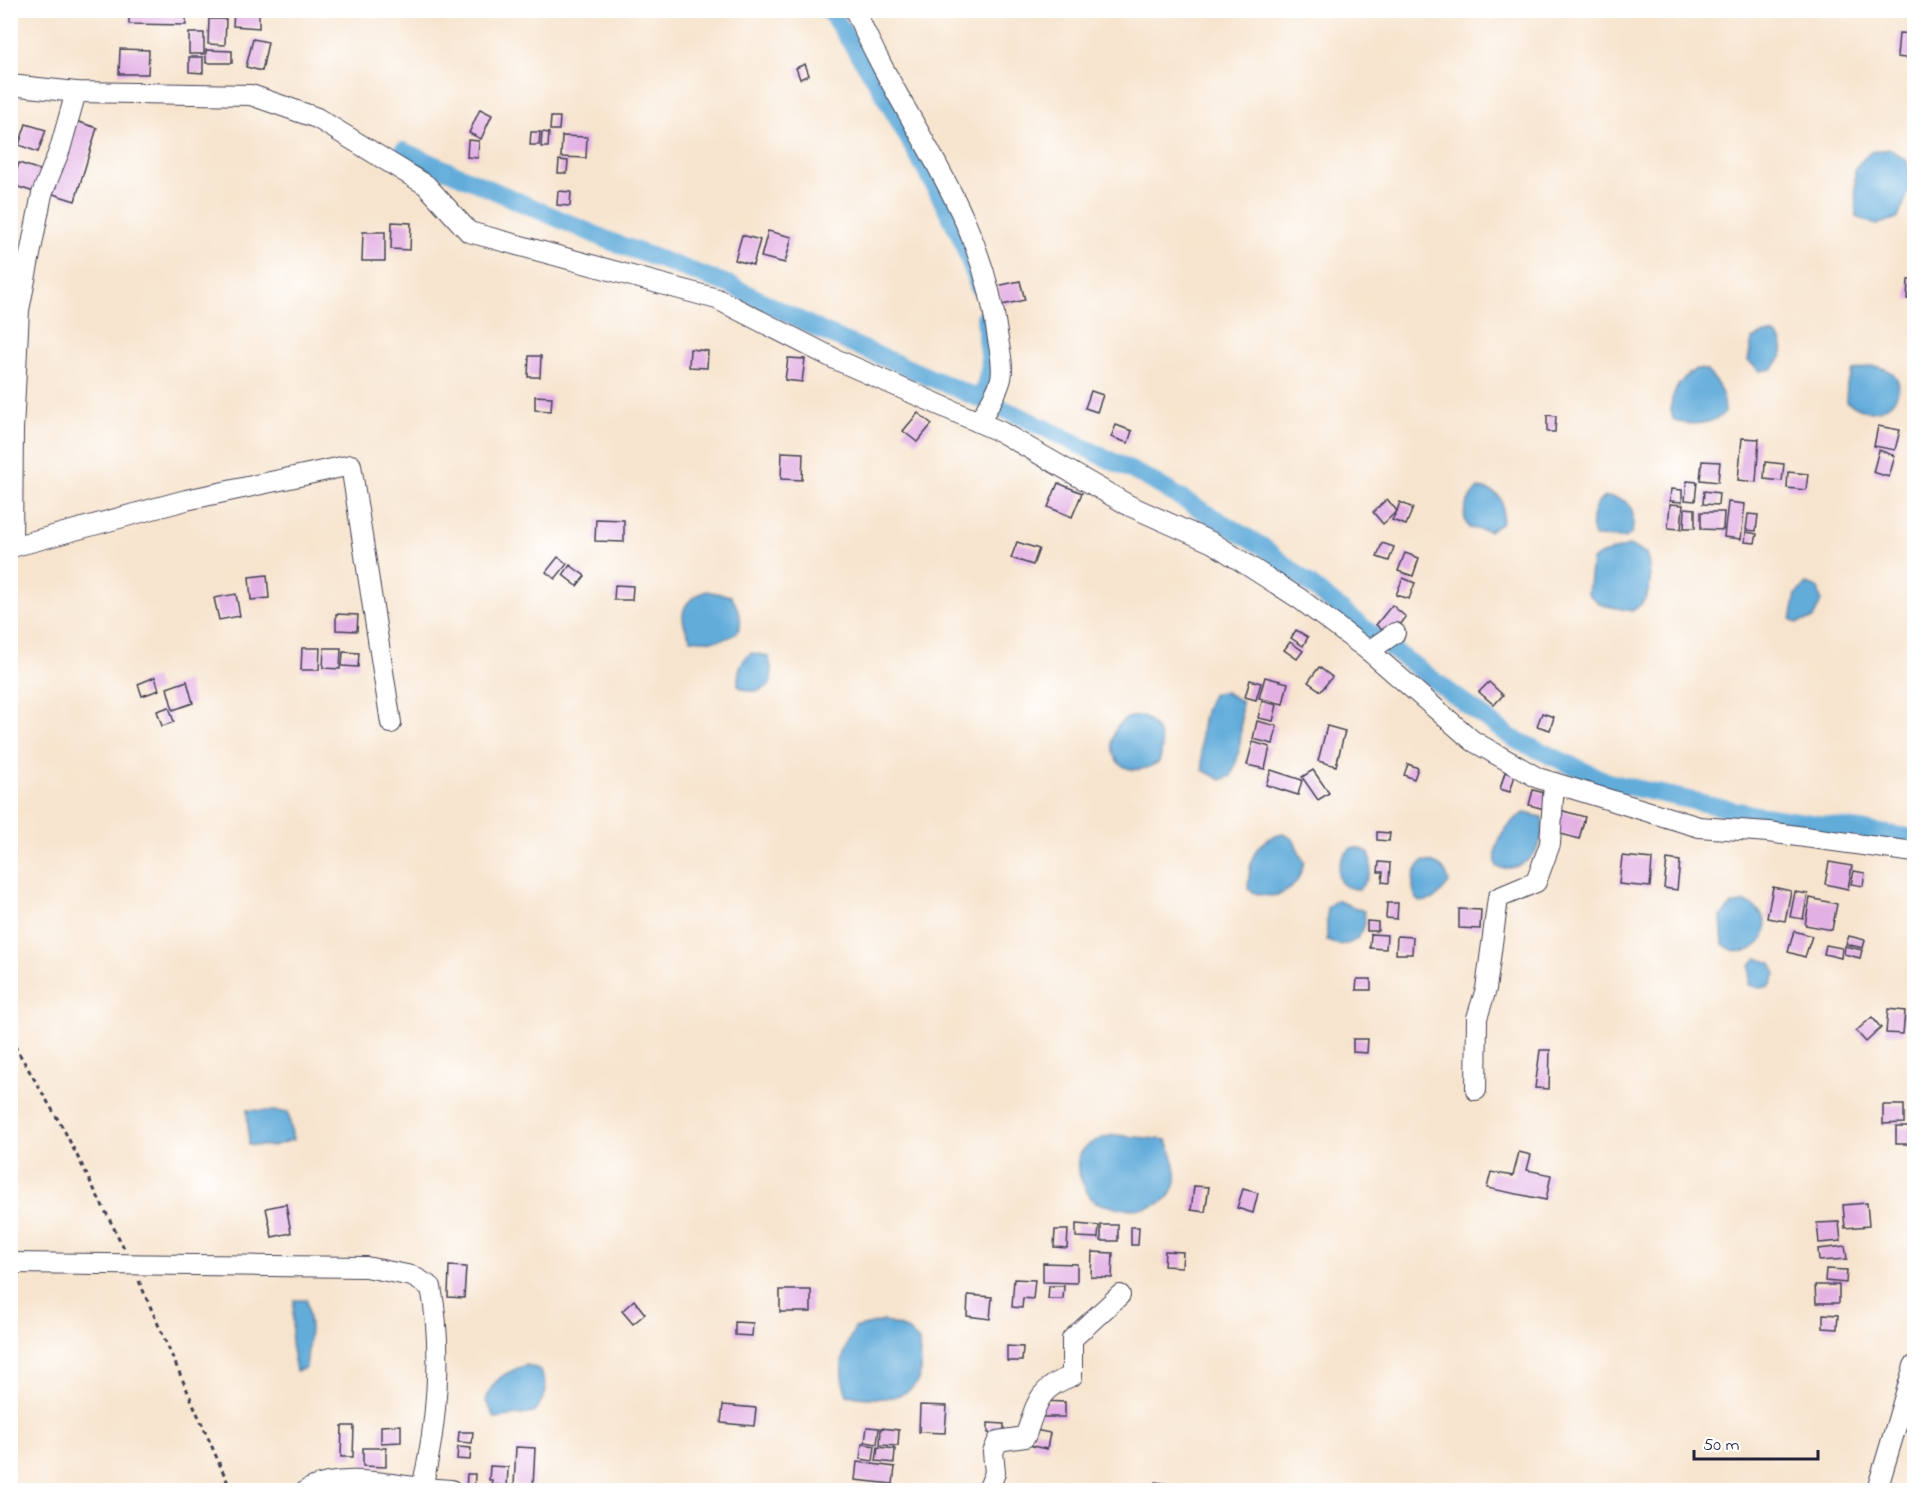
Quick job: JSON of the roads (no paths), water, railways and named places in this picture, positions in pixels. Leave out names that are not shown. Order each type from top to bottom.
[{"type":"street","points":[[855,10],[869,44],[943,171],[972,233],[993,300],[1001,381],[979,422]]},
{"type":"street","points":[[10,85],[76,92],[250,95],[316,118],[426,185],[469,232],[717,299],[835,359],[1001,432],[1130,506],[1213,543],[1300,599],[1369,651],[1473,741],[1538,778],[1699,827],[1768,832],[1914,852]]},
{"type":"street","points":[[76,92],[60,149],[42,194],[20,310],[13,430],[12,547],[186,500],[351,465],[391,723]]},
{"type":"street","points":[[1369,651],[1395,633]]},
{"type":"street","points":[[1476,1090],[1478,1018],[1486,989],[1498,897],[1536,882],[1550,844],[1554,783]]},
{"type":"street","points":[[10,1263],[366,1266],[412,1276],[431,1287],[437,1318],[434,1441],[422,1488]]},
{"type":"street","points":[[988,1491],[995,1473],[993,1452],[998,1442],[1025,1437],[1041,1394],[1052,1383],[1072,1376],[1072,1339],[1120,1295]]},
{"type":"street","points":[[1877,1491],[1914,1366]]},
{"type":"street","points":[[307,1491],[321,1483],[363,1482],[451,1491]]},
{"type":"water","points":[[1890,149],[1907,161],[1912,183],[1898,218],[1876,225],[1856,217],[1855,168],[1870,152]]},
{"type":"water","points":[[1763,334],[1775,334],[1782,342],[1782,356],[1772,369],[1760,371],[1748,361],[1752,340]]},
{"type":"water","points":[[1871,366],[1886,369],[1894,375],[1898,383],[1898,392],[1893,400],[1886,407],[1875,411],[1861,409],[1846,402],[1847,384],[1853,371]]},
{"type":"water","points":[[1696,369],[1706,370],[1717,384],[1724,400],[1725,413],[1713,420],[1701,423],[1688,424],[1674,421],[1672,398],[1679,385]]},
{"type":"water","points":[[1478,488],[1497,495],[1502,504],[1501,524],[1489,531],[1469,528],[1466,522],[1466,507]]},
{"type":"water","points":[[1604,497],[1620,499],[1630,506],[1633,517],[1632,533],[1625,538],[1594,537],[1593,515],[1597,505]]},
{"type":"water","points":[[1629,546],[1646,553],[1650,578],[1648,593],[1639,606],[1632,611],[1602,605],[1588,594],[1592,560],[1602,554]]},
{"type":"water","points":[[1806,584],[1818,588],[1821,601],[1813,619],[1796,623],[1791,620],[1796,594]]},
{"type":"water","points":[[706,591],[731,596],[738,610],[740,621],[739,629],[734,635],[716,640],[691,639],[684,623],[684,610],[691,599]]},
{"type":"water","points":[[751,653],[768,656],[772,671],[770,685],[761,690],[746,690],[738,686],[740,667]]},
{"type":"water","points":[[1225,692],[1241,701],[1241,730],[1239,749],[1231,776],[1221,780],[1203,770],[1201,740],[1208,702],[1213,693]]},
{"type":"water","points":[[1143,716],[1160,736],[1161,755],[1159,762],[1143,769],[1130,769],[1116,759],[1112,741],[1120,724],[1130,717]]},
{"type":"water","points":[[1525,813],[1542,817],[1542,837],[1538,847],[1526,862],[1508,868],[1497,867],[1496,851],[1502,835],[1512,822]]},
{"type":"water","points":[[1283,834],[1293,839],[1304,862],[1298,879],[1287,891],[1274,896],[1254,893],[1248,889],[1250,869],[1255,853],[1265,841]]},
{"type":"water","points":[[1351,848],[1360,848],[1369,853],[1370,872],[1359,889],[1344,885],[1338,874],[1341,861]]},
{"type":"water","points":[[1423,861],[1441,867],[1449,883],[1436,898],[1424,902],[1418,901],[1413,886],[1416,870]]},
{"type":"water","points":[[1336,900],[1364,911],[1365,920],[1361,934],[1350,943],[1335,944],[1327,941],[1327,908]]},
{"type":"water","points":[[1745,902],[1758,910],[1765,920],[1766,930],[1762,940],[1755,947],[1745,951],[1734,950],[1723,944],[1721,916],[1732,905]]},
{"type":"water","points":[[1757,958],[1771,963],[1776,974],[1770,986],[1759,988],[1749,985],[1750,965]]},
{"type":"water","points":[[247,1110],[288,1112],[293,1140],[272,1146],[249,1145]]},
{"type":"water","points":[[1115,1135],[1167,1140],[1174,1161],[1176,1182],[1171,1193],[1163,1201],[1153,1206],[1128,1209],[1093,1201],[1080,1177],[1078,1158],[1090,1144]]},
{"type":"water","points":[[294,1300],[307,1300],[310,1329],[306,1368],[296,1371],[291,1344]]},
{"type":"water","points":[[884,1321],[906,1329],[919,1341],[921,1369],[918,1380],[911,1389],[892,1397],[869,1398],[847,1395],[842,1377],[842,1361],[855,1328]]},
{"type":"water","points":[[526,1365],[539,1369],[546,1387],[542,1401],[534,1413],[495,1418],[486,1401],[492,1387],[501,1377]]},
{"type":"waterway","points":[[829,10],[875,79],[931,179],[960,235],[979,288]]},
{"type":"waterway","points":[[403,151],[612,242],[730,285],[824,332],[1022,417],[1147,478],[1262,546],[1373,635],[1512,738],[1608,782],[1757,815],[1914,838]]},
{"type":"waterway","points":[[982,399],[990,365],[985,318]]}]
